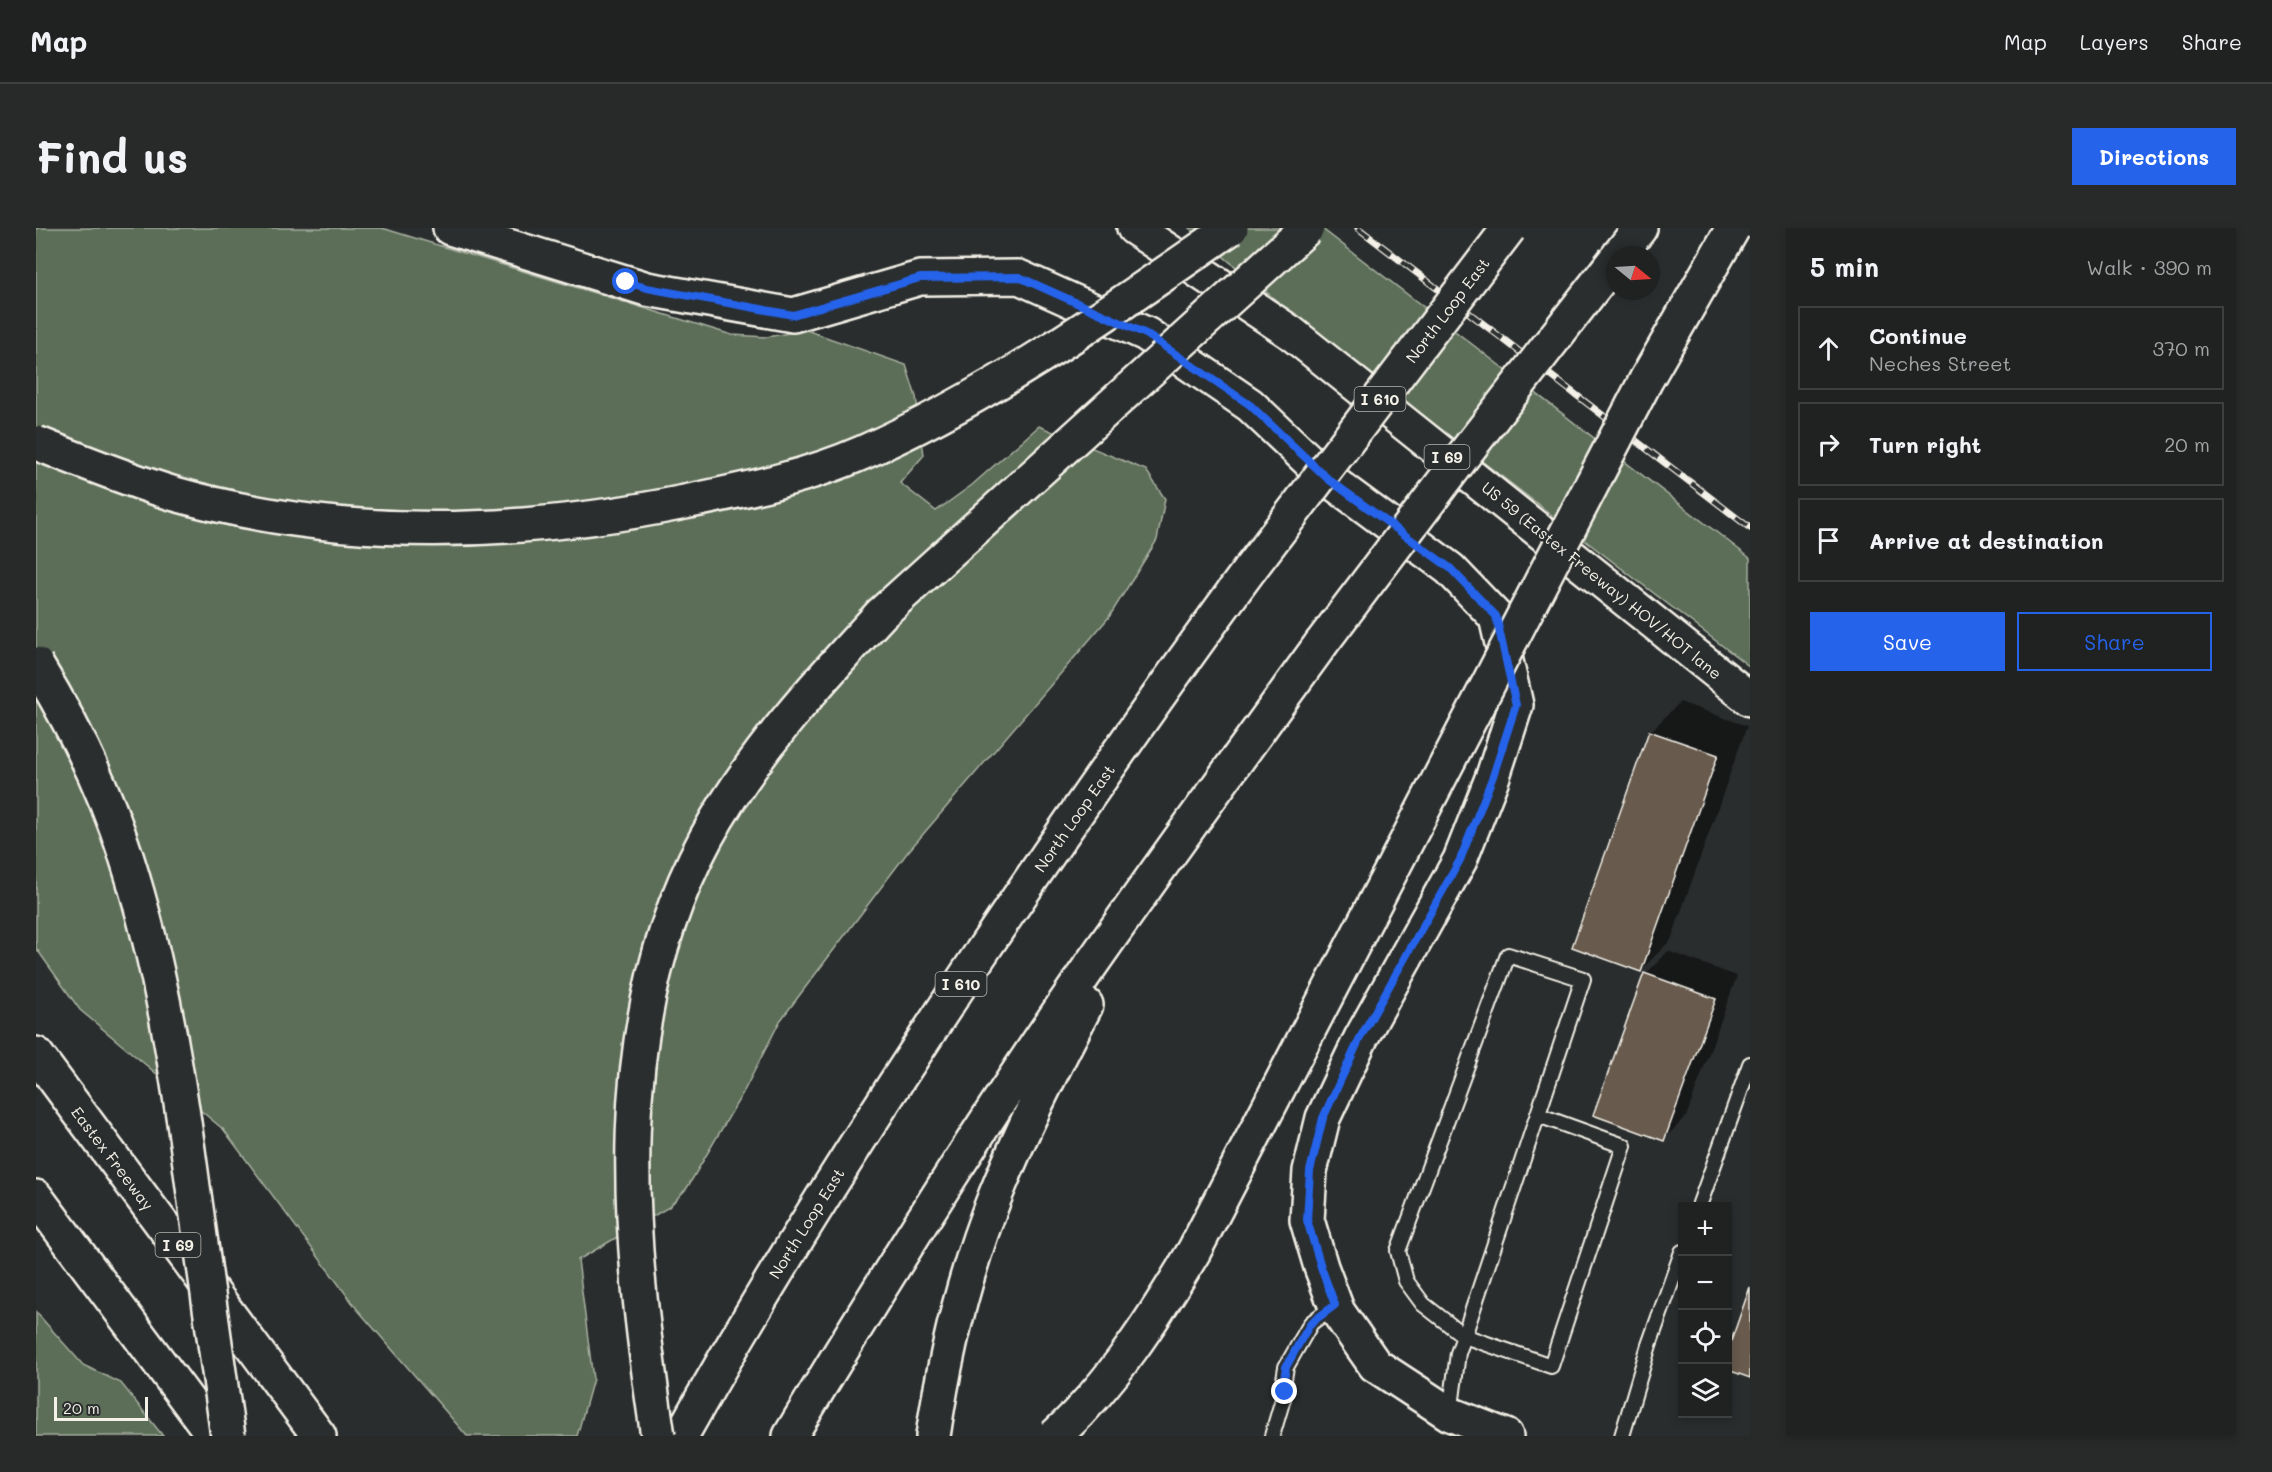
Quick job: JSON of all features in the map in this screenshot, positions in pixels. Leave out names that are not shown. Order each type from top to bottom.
[{"type":"main road","points":[[450,228],[647,288],[793,315],[920,278],[1019,277],[1146,334],[1250,405],[1328,479],[1450,568],[1496,616],[1516,705],[1493,776],[1460,860],[1360,1038],[1323,1118],[1310,1171],[1307,1220],[1338,1312],[1375,1365],[1450,1414],[1506,1436]]},
{"type":"main road","name":"US 59 (Eastex Freeway) HOV/HOT lane","points":[[1134,228],[1290,332],[1750,699]]},
{"type":"main road","points":[[36,443],[107,472],[177,494],[308,520],[373,527],[446,529],[508,527],[634,512],[763,484],[860,454],[966,401],[1090,324],[1231,228]]},
{"type":"main road","points":[[658,1436],[643,1332],[633,1212],[632,1149],[636,1077],[644,1017],[658,952],[679,895],[706,838],[743,779],[780,729],[832,667],[881,614],[1307,228]]},
{"type":"main road","name":"North Loop East","points":[[687,1425],[794,1240],[897,1080],[1046,857],[1189,652],[1250,569],[1509,228]]},
{"type":"main road","points":[[1626,246],[1640,228]]},
{"type":"main road","points":[[1055,1436],[1087,1404],[1126,1356],[1160,1307],[1194,1251],[1646,380],[1733,228]]},
{"type":"main road","points":[[790,1436],[867,1306],[1086,972],[1321,644],[1606,272]]},
{"type":"main road","points":[[36,664],[102,792],[126,855],[141,906],[163,1002],[181,1101],[228,1436]]},
{"type":"main road","points":[[933,1436],[955,1322],[972,1259],[996,1194],[1056,1062],[1080,1016],[1128,929],[1197,816]]},
{"type":"main road","name":"Eastex Freeway","points":[[36,1054],[319,1436]]},
{"type":"main road","points":[[36,1197],[214,1436]]},
{"type":"lane","points":[[1450,1414],[1458,1353],[1464,1336],[1538,1115],[1583,979],[1508,954],[1398,1251],[1406,1281],[1412,1289],[1424,1304],[1464,1336],[1551,1366],[1624,1146],[1538,1115]]},
{"type":"lane","points":[[1700,1202],[1750,1065]]},
{"type":"lane","points":[[1622,1436],[1649,1345],[1682,1256]]},
{"type":"lane","points":[[1272,1436],[1285,1392],[1286,1367],[1311,1323],[1335,1305]]},
{"type":"green space","points":[[36,228],[382,228],[732,335],[767,337],[806,330],[906,365],[916,397],[924,455],[900,483],[936,511],[972,485],[1039,426],[1146,470],[1165,499],[1157,540],[1109,617],[907,853],[780,1021],[744,1091],[687,1188],[669,1207],[578,1260],[593,1379],[577,1436],[467,1436],[357,1309],[224,1130],[80,1010],[36,948]]},
{"type":"green space","points":[[1189,228],[1321,228],[1750,558],[1750,667],[1325,341]]},
{"type":"green space","points":[[36,1312],[83,1365],[121,1383],[163,1436],[36,1436]]},
{"type":"building","points":[[1649,731],[1718,755],[1641,972],[1572,947]]},
{"type":"building","points":[[1644,973],[1716,999],[1664,1141],[1593,1115]]},
{"type":"building","points":[[1750,1287],[1750,1378],[1732,1371],[1732,1339]]},
{"type":"railway","points":[[1358,228],[1750,528]]},
{"type":"route","points":[[626,282],[647,288],[793,315],[920,278],[1019,277],[1146,334],[1250,405],[1328,479],[1450,568],[1496,616],[1516,705],[1493,776],[1460,860],[1360,1038],[1323,1118],[1310,1171],[1307,1220],[1335,1305],[1311,1323],[1302,1338],[1286,1367],[1285,1392]]}]
